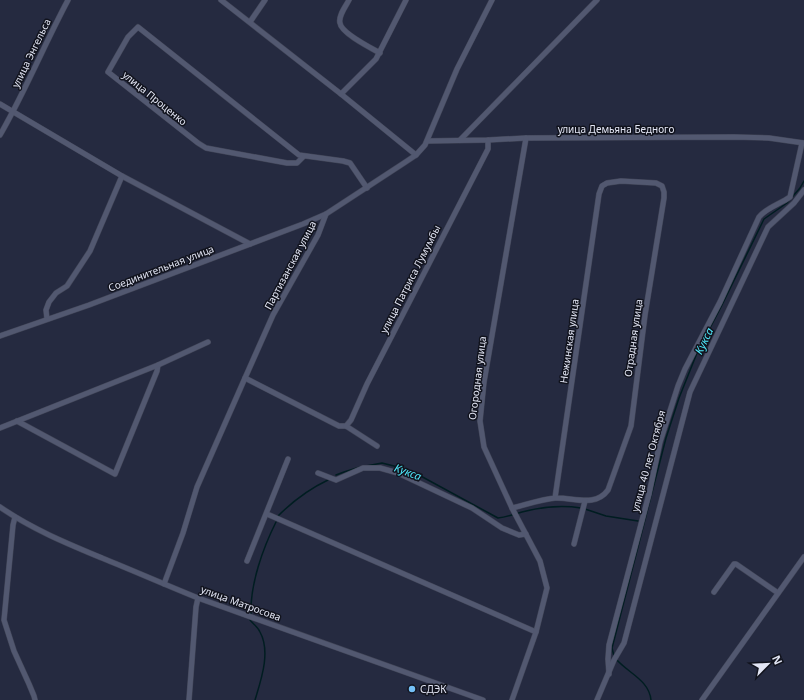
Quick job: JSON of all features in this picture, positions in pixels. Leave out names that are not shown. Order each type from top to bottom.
[{"type":"street","name":"улица Энгельса","points":[[0,135],[14,112],[49,35],[68,0]]},
{"type":"street","points":[[221,0],[416,155]]},
{"type":"street","points":[[250,22],[265,0]]},
{"type":"street","points":[[349,0],[340,17],[340,24],[343,30],[380,53]]},
{"type":"street","points":[[341,94],[376,59],[406,0]]},
{"type":"street","name":"Партизанская улица","points":[[164,584],[183,533],[197,487],[273,315],[318,235],[326,214],[416,155],[427,141],[457,69],[492,0]]},
{"type":"street","points":[[460,140],[597,0]]},
{"type":"street","name":"улица Проценко","points":[[303,156],[296,163],[287,163],[206,148],[108,72],[128,37],[138,27],[299,155],[350,163],[367,188]]},
{"type":"street","points":[[0,104],[122,176],[250,244]]},
{"type":"street","name":"улица Демьяна Бедного","points":[[427,141],[526,138],[770,138],[803,143]]},
{"type":"street","name":"Огородная улица","points":[[512,700],[536,632],[546,588],[545,576],[540,562],[513,510],[484,448],[480,421],[484,382],[526,138]]},
{"type":"street","name":"улица Патриса Лумумбы","points":[[346,426],[351,420],[367,384],[412,295],[488,150],[488,140]]},
{"type":"street","name":"улица 40 лет Октября","points":[[609,674],[609,645],[649,494],[660,442],[678,386],[685,369],[720,302],[759,217],[790,197],[803,143]]},
{"type":"street","points":[[47,319],[46,310],[49,302],[56,293],[67,286],[90,251],[122,176]]},
{"type":"street","name":"Отрадная улица","points":[[585,501],[596,499],[604,495],[608,490],[631,426],[645,315],[664,198],[662,186],[656,183],[621,181],[607,183],[602,186]]},
{"type":"street","name":"Нежинская улица","points":[[555,498],[599,194],[602,186]]},
{"type":"street","name":"улица 40 лет Октября","points":[[597,700],[624,643],[690,392],[768,227],[794,203],[804,190]]},
{"type":"street","name":"Соединительная улица","points":[[0,336],[250,244],[326,214]]},
{"type":"street","points":[[0,428],[158,365],[208,342]]},
{"type":"street","points":[[17,421],[115,474],[157,372],[158,365]]},
{"type":"street","points":[[245,378],[340,426],[346,426],[377,446]]},
{"type":"street","points":[[247,561],[288,459]]},
{"type":"street","points":[[318,473],[336,480],[363,468],[380,468],[398,473],[472,508],[502,528],[519,535],[526,534]]},
{"type":"street","points":[[513,510],[555,498],[585,501],[574,544]]},
{"type":"street","name":"улица Матросова","points":[[0,507],[27,524],[58,539],[198,598],[483,700]]},
{"type":"street","points":[[267,514],[536,632]]},
{"type":"street","points":[[15,517],[4,620],[14,651],[35,700]]},
{"type":"street","points":[[702,700],[804,557]]},
{"type":"street","points":[[714,592],[734,564],[736,564],[778,593]]},
{"type":"street","points":[[189,700],[196,607],[198,598]]},
{"type":"waterway","name":"Кукса","points":[[614,656],[612,648],[666,438],[679,398],[697,353],[764,219],[787,203],[804,181]]},
{"type":"waterway","name":"Кукса","points":[[366,466],[382,463],[402,468],[417,474],[498,518],[529,510],[544,508],[581,508]]},
{"type":"waterway","name":"Кукса","points":[[336,475],[360,467]]},
{"type":"waterway","name":"Кукса","points":[[278,516],[289,505],[314,487],[328,480]]},
{"type":"waterway","name":"Кукса","points":[[585,509],[606,516],[638,521]]},
{"type":"waterway","name":"Кукса","points":[[251,614],[251,602],[258,566],[266,543],[276,522]]},
{"type":"waterway","name":"Кукса","points":[[250,620],[259,630],[265,648],[264,666],[255,700]]},
{"type":"waterway","name":"Кукса","points":[[616,659],[642,682],[646,687],[651,700]]},
{"type":"place","name":"СДЭК","points":[[412,689]]}]
